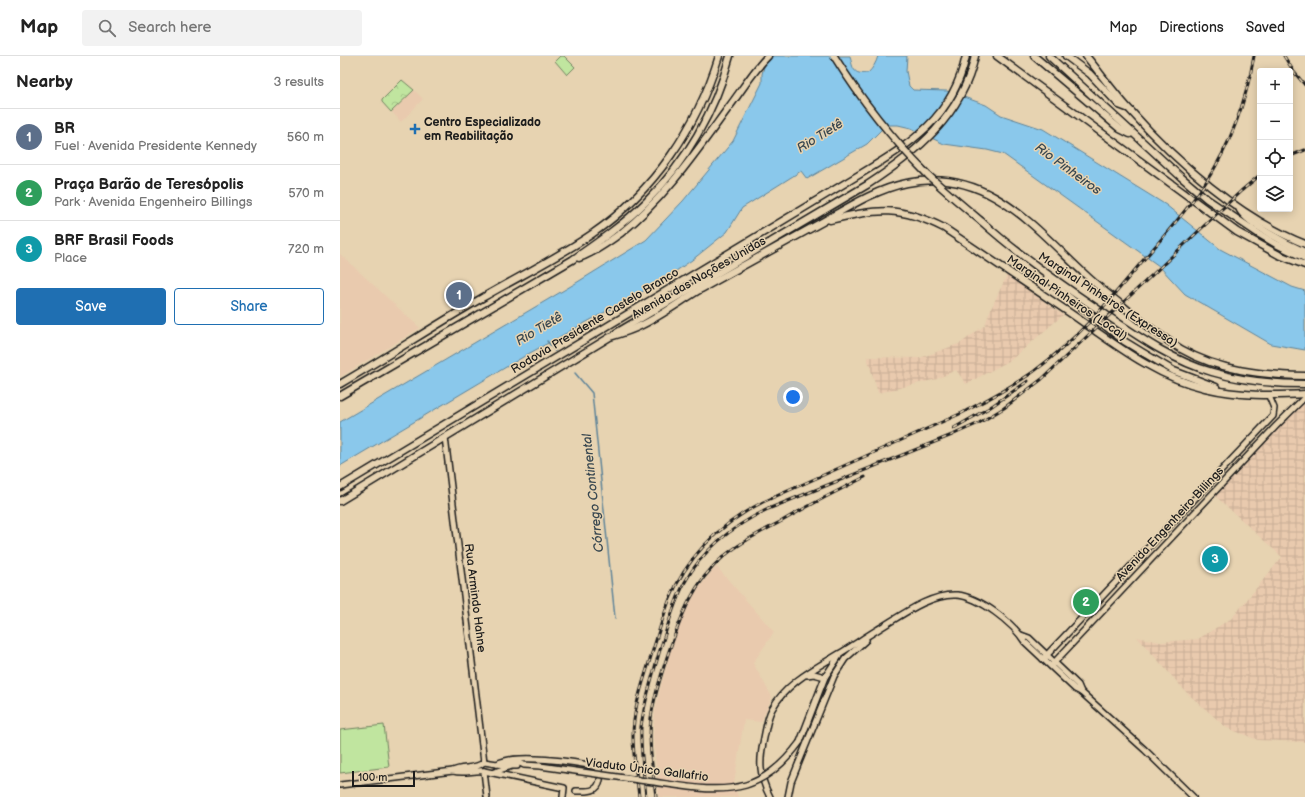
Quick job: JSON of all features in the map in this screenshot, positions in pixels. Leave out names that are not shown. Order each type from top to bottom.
[{"type":"highway","points":[[340,384],[591,235],[624,209],[654,178],[673,154],[686,133],[704,97],[719,56]]},
{"type":"highway","points":[[340,396],[572,260],[601,240],[641,207],[667,178],[688,151],[699,132],[722,82],[730,56]]},
{"type":"highway","points":[[572,260],[589,254],[638,219],[678,176],[768,56]]},
{"type":"highway","name":"Marginal Pinheiros (Expressa)","points":[[834,56],[853,85],[870,107],[929,175],[1005,242],[1045,273],[1161,350],[1194,366],[1211,372],[1270,384],[1305,384]]},
{"type":"highway","name":"Rodovia Presidente Castelo Branco","points":[[340,487],[862,173],[909,143],[935,120],[958,85],[966,56]]},
{"type":"highway","points":[[610,337],[849,195],[901,162],[933,133],[960,98],[972,71],[975,56]]},
{"type":"highway","points":[[997,56],[1220,220],[1251,240],[1279,255],[1305,265]]},
{"type":"highway","points":[[1034,56],[1120,129],[1136,136]]},
{"type":"highway","points":[[1049,56],[1181,177],[1216,206],[1276,244],[1305,258]]},
{"type":"highway","points":[[1066,56],[1090,74],[1119,105],[1130,110]]},
{"type":"highway","points":[[1086,56],[1130,110],[1163,145],[1185,165],[1238,207],[1273,229],[1305,244]]},
{"type":"highway","points":[[823,221],[878,192],[907,183],[927,180],[966,184],[978,188],[1002,200],[1014,209],[1091,280],[1161,336],[1183,350],[1198,357],[1233,369],[1276,375],[1305,376]]},
{"type":"highway","points":[[1238,207],[1242,213],[1261,228],[1305,252]]},
{"type":"highway","name":"Marginal Pinheiros (Local)","points":[[823,221],[858,213],[884,211],[901,212],[927,220],[950,232],[1122,349],[1147,364],[1188,383],[1205,388],[1248,395],[1305,396]]},
{"type":"highway","name":"Avenida das Nações Unidas","points":[[340,501],[610,337],[639,327],[747,263],[823,221]]},
{"type":"highway","points":[[1045,273],[1050,282],[1124,341],[1174,371],[1228,392]]},
{"type":"main road","points":[[1269,396],[1274,410],[1273,416],[1270,420],[1276,426]]},
{"type":"main road","name":"Avenida Engenheiro Billings","points":[[1053,665],[1305,396]]},
{"type":"main road","name":"Avenida Engenheiro Billings","points":[[1045,657],[1270,420]]},
{"type":"main road","name":"Rua Armindo Hahne","points":[[445,437],[484,762]]},
{"type":"main road","points":[[1186,509],[1192,515]]},
{"type":"main road","points":[[770,797],[764,786],[760,768],[761,749],[768,718],[775,703],[782,694],[803,676],[920,604],[937,597],[957,595],[968,597],[990,609],[1021,635],[1029,638],[1075,689],[1081,692],[1145,750],[1193,797]]},
{"type":"main road","points":[[1094,606],[1101,613]]},
{"type":"main road","points":[[788,797],[791,782],[796,773],[805,746],[834,676],[845,660],[878,630]]},
{"type":"main road","name":"Viaduto Único Gallafrio","points":[[488,772],[512,766],[524,765],[693,787],[730,788],[745,785],[768,775],[788,758],[800,742],[825,678],[843,652]]},
{"type":"main road","points":[[803,676],[814,674],[825,678]]},
{"type":"main road","points":[[487,797],[485,778],[488,772],[486,768],[507,760],[530,759],[597,767],[600,770],[601,776],[598,786],[592,791],[576,791]]},
{"type":"main road","points":[[340,785],[453,771],[481,765],[484,762]]},
{"type":"main road","name":"Viaduto Único Gallafrio","points":[[484,762],[495,764],[520,763],[524,765]]},
{"type":"main road","points":[[453,771],[458,773],[476,770],[564,788],[563,797]]},
{"type":"shaded area","points":[[414,90],[423,99],[401,122],[392,112]]},
{"type":"shaded area","points":[[340,254],[420,328],[340,377]]},
{"type":"shaded area","points":[[1007,275],[1063,315],[1011,360],[966,384],[956,370],[937,379],[878,393],[867,357],[920,358],[961,343],[985,325]]},
{"type":"shaded area","points":[[1305,395],[1305,742],[1258,740],[1227,728],[1187,693],[1137,637],[1160,642],[1198,639],[1232,618],[1282,557],[1212,493]]},
{"type":"shaded area","points":[[716,566],[774,632],[753,663],[772,697],[761,722],[744,720],[734,783],[738,797],[659,797],[653,737],[655,710],[661,685],[669,655],[685,611],[697,590]]},
{"type":"green space","points":[[560,56],[564,56],[575,67],[567,75],[555,61]]},
{"type":"green space","points":[[402,80],[414,90],[391,112],[382,100]]},
{"type":"green space","points":[[384,725],[389,767],[340,773],[340,730]]},
{"type":"water","points":[[767,56],[850,56],[854,70],[859,73],[868,73],[873,67],[878,56],[907,56],[906,71],[909,86],[913,90],[947,91],[986,105],[1001,115],[1043,129],[1166,205],[1220,249],[1292,287],[1305,291],[1305,350],[1271,344],[1185,294],[1159,266],[1003,154],[987,150],[944,144],[911,128],[898,125],[886,125],[867,144],[807,179],[801,171],[742,208],[727,232],[692,260],[660,282],[528,354],[340,466],[340,422],[646,240],[683,201],[733,141],[762,83],[762,74]]},
{"type":"waterway","name":"Córrego Continental","points":[[547,341],[555,351]]},
{"type":"waterway","name":"Córrego Continental","points":[[575,373],[592,393],[615,618]]},
{"type":"railway","points":[[639,797],[633,744],[633,726],[637,706],[669,601],[676,585],[695,556],[719,531],[733,520],[763,502],[962,413],[998,394],[1049,360],[1079,333],[1119,289],[1177,221],[1206,182],[1223,153],[1236,122],[1247,89],[1254,56]]},
{"type":"railway","points":[[1284,56],[1294,72],[1305,85]]},
{"type":"railway","points":[[1293,155],[1305,150]]},
{"type":"railway","points":[[646,797],[641,727],[648,690],[670,617],[677,599],[692,570],[710,549],[732,530],[768,509],[952,435],[979,423],[1004,408],[1042,379],[1241,191],[1259,176]]},
{"type":"railway","points":[[954,428],[989,408],[1028,381]]},
{"type":"railway","points":[[656,797],[650,748],[652,710],[660,678],[673,640],[683,614],[695,590],[712,567],[737,547],[802,509],[865,477]]},
{"type":"place","name":"Centro Especializado em Reabilitação","points":[[415,129]]},
{"type":"place","name":"BR","points":[[459,295]]},
{"type":"place","name":"BRF Brasil Foods","points":[[1215,559]]},
{"type":"place","name":"Praça Barão de Teresópolis","points":[[1086,602]]},
{"type":"water label","name":"Rio Tietê","points":[[820,136]]},
{"type":"water label","name":"Rio Pinheiros","points":[[1068,169]]},
{"type":"water label","name":"Rio Tietê","points":[[539,329]]}]
